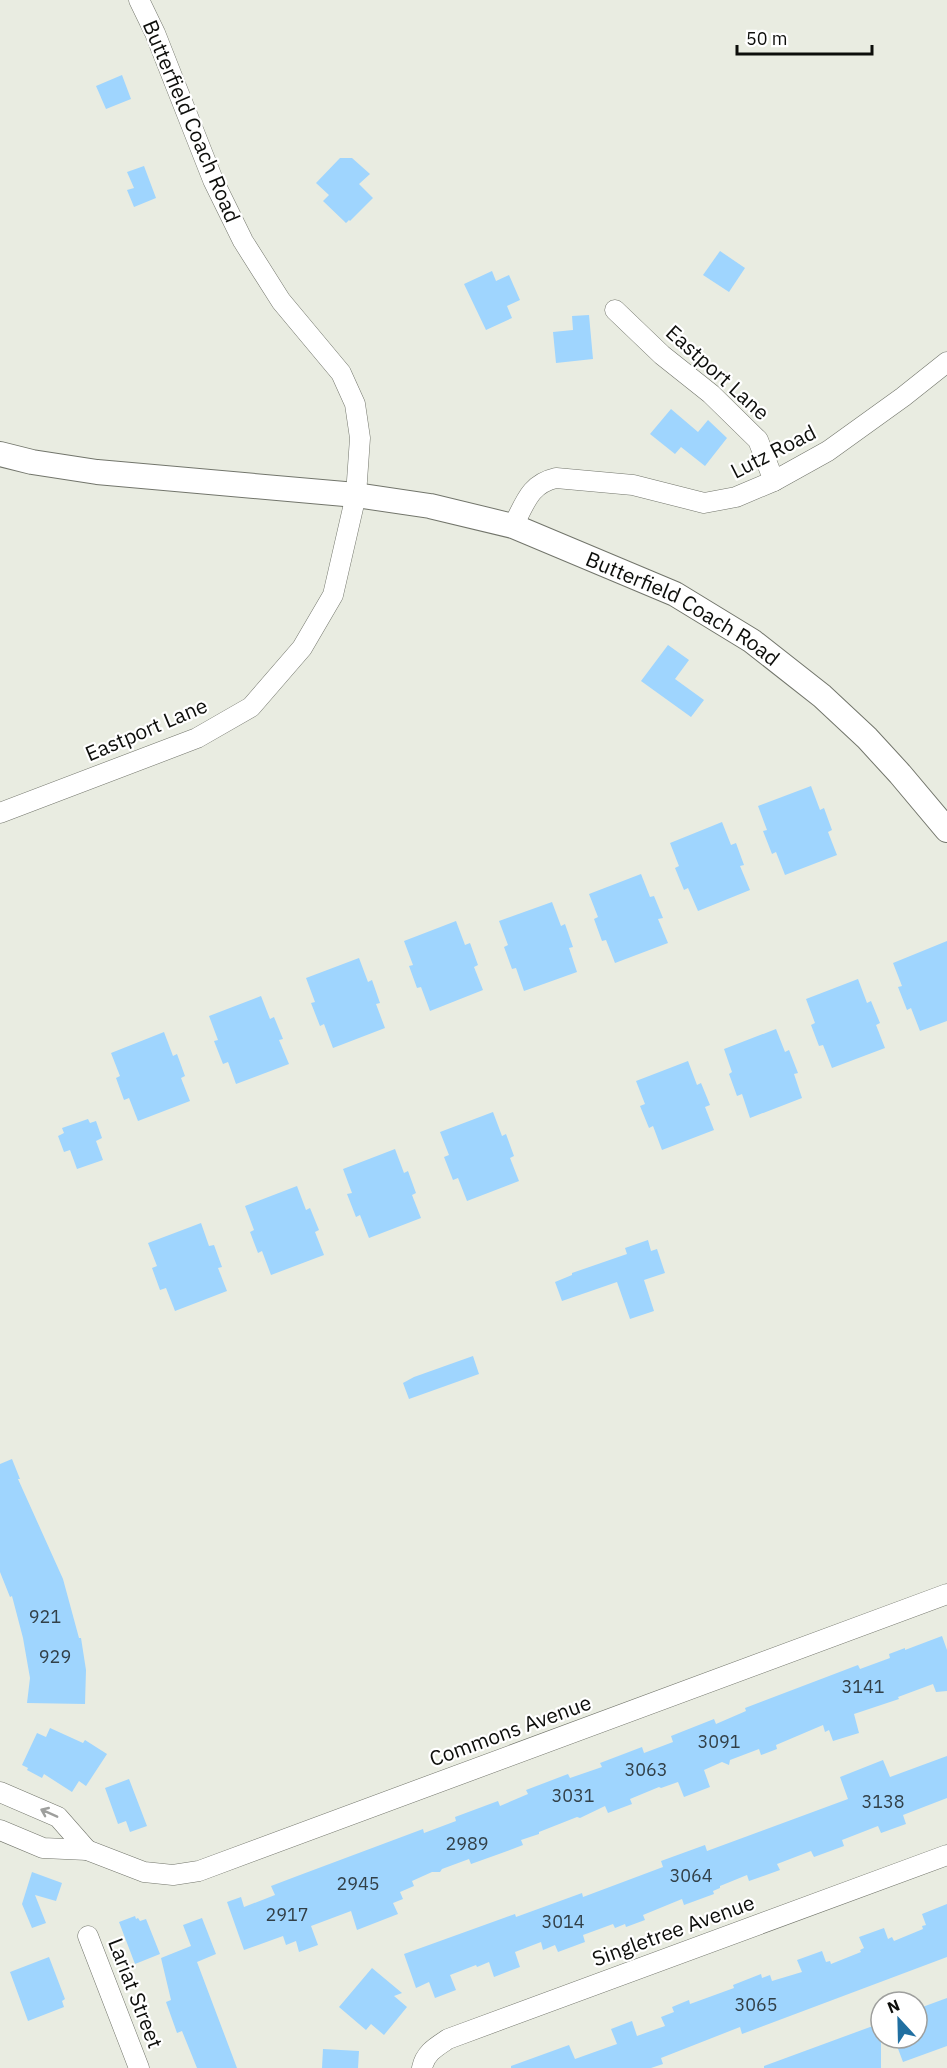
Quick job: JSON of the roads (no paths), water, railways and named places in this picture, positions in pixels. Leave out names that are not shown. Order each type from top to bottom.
[{"type":"main road","name":"Butterfield Coach Road","points":[[0,454],[32,462],[97,472],[356,495],[430,506],[513,526],[675,594],[752,641],[822,696],[867,738],[947,830]]},
{"type":"street","name":"Butterfield Coach Road","points":[[140,0],[213,180],[243,241],[281,301],[341,373],[355,404],[360,438],[356,495]]},
{"type":"street","name":"Eastport Lane","points":[[615,310],[662,355],[711,394],[758,440],[774,481]]},
{"type":"street","name":"Lutz Road","points":[[513,526],[533,489],[544,481],[556,478],[633,485],[704,503],[736,497],[774,481],[828,451],[947,362]]},
{"type":"street","name":"Eastport Lane","points":[[0,813],[197,738],[251,707],[302,648],[333,595],[356,495]]},
{"type":"street","name":"Commons Avenue","points":[[0,1830],[43,1848],[87,1850],[144,1872],[174,1875],[199,1871],[947,1593]]},
{"type":"street","name":"Commons Avenue","points":[[0,1792],[58,1817],[87,1850]]},
{"type":"street","name":"Singletree Avenue","points":[[423,2065],[433,2048],[448,2039],[947,1855]]},
{"type":"street","name":"Lariat Street","points":[[88,1936],[139,2068]]}]
